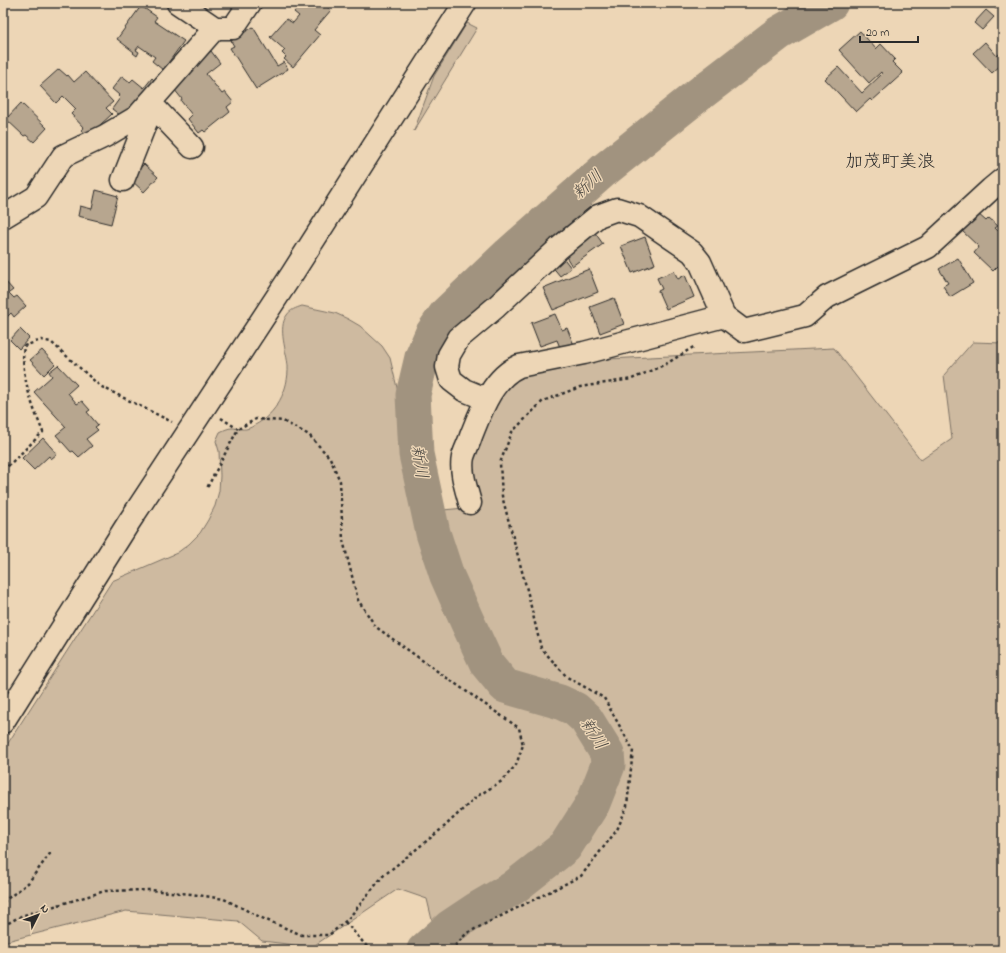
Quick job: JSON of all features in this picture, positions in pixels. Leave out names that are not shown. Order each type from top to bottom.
[{"type":"street","points":[[178,3],[214,28],[234,28],[250,3]]},
{"type":"street","points":[[3,722],[129,522],[296,267],[465,3]]},
{"type":"street","points":[[3,217],[36,197],[63,156],[105,136],[137,117],[152,103],[214,28]]},
{"type":"street","points":[[152,103],[192,147]]},
{"type":"street","points":[[123,180],[152,103]]},
{"type":"street","points":[[486,399],[464,390],[452,380],[447,367],[449,355],[459,338],[598,216],[617,209],[639,216],[692,252],[700,262],[724,316],[744,330],[805,316],[827,297],[928,247],[1003,179]]},
{"type":"street","points":[[470,503],[464,478],[463,457],[486,399],[513,369],[519,366],[584,353],[724,316]]},
{"type":"path","points":[[3,476],[6,468],[43,432],[34,411],[23,367],[24,346],[41,340],[51,342],[100,386],[189,430]]},
{"type":"path","points":[[451,950],[467,934],[580,876],[617,830],[626,806],[633,750],[604,698],[566,677],[541,648],[502,496],[500,463],[512,432],[543,401],[580,387],[632,379],[666,364],[697,345]]},
{"type":"path","points":[[3,926],[21,916],[105,891],[150,890],[224,899],[264,919],[302,935],[330,935],[346,922],[383,876],[444,827],[476,797],[502,782],[516,765],[523,745],[519,728],[376,627],[358,600],[343,540],[340,480],[330,458],[310,436],[283,421],[256,419],[238,430],[207,488]]},
{"type":"path","points":[[3,902],[28,883],[52,851]]},
{"type":"path","points":[[346,922],[370,950]]},
{"type":"shaded area","points":[[467,23],[477,28],[414,131],[434,76]]},
{"type":"shaded area","points":[[302,306],[335,313],[348,319],[360,326],[382,346],[390,358],[409,439],[443,510],[475,507],[468,466],[488,407],[516,374],[588,360],[834,348],[921,460],[952,439],[944,375],[973,342],[1003,343],[1003,950],[438,950],[427,899],[398,889],[312,947],[262,941],[238,921],[126,911],[3,942],[3,751],[112,581],[177,553],[200,533],[215,506],[219,491],[219,451],[216,441],[220,432],[230,428],[246,429],[251,427],[269,415],[275,408],[284,392],[288,375],[288,366],[283,340],[284,320],[295,308]]},
{"type":"building","points":[[302,3],[323,3],[331,10],[314,30],[320,35],[293,67],[284,59],[286,57],[282,53],[285,50],[270,37],[286,19],[293,23],[299,16],[294,12]]},
{"type":"building","points":[[982,3],[1001,3],[996,9],[990,4],[987,7]]},
{"type":"building","points":[[141,6],[157,17],[154,21],[184,41],[163,70],[152,61],[155,57],[139,46],[136,50],[139,52],[137,56],[117,39]]},
{"type":"building","points":[[986,10],[994,17],[982,30],[974,23]]},
{"type":"building","points":[[253,27],[277,66],[284,62],[288,69],[256,89],[230,48],[234,46],[231,41]]},
{"type":"building","points":[[860,31],[876,49],[881,44],[895,59],[892,62],[903,73],[872,101],[870,99],[856,112],[825,79],[838,67],[862,93],[882,74],[881,72],[869,83],[839,50]]},
{"type":"building","points":[[985,42],[997,56],[1003,51],[1003,63],[992,73],[973,53]]},
{"type":"building","points":[[211,51],[220,63],[206,74],[222,94],[225,92],[233,102],[227,107],[230,112],[205,132],[203,130],[199,133],[188,119],[192,115],[170,84]]},
{"type":"building","points":[[59,69],[67,76],[68,75],[74,82],[85,72],[113,102],[106,108],[112,114],[88,136],[81,130],[84,128],[71,114],[76,109],[63,96],[56,103],[40,86]]},
{"type":"building","points":[[122,76],[130,82],[133,79],[144,88],[152,78],[155,81],[125,119],[112,109],[120,98],[118,96],[119,95],[112,89]]},
{"type":"building","points":[[21,103],[47,128],[34,142],[26,135],[24,136],[6,119]]},
{"type":"building","points":[[144,164],[158,177],[144,192],[130,179]]},
{"type":"building","points":[[96,190],[118,196],[111,224],[78,216],[80,206],[92,209]]},
{"type":"building","points":[[977,213],[986,221],[989,218],[998,226],[995,228],[1003,236],[1002,270],[998,266],[993,271],[974,253],[979,247],[961,230]]},
{"type":"building","points":[[593,230],[603,244],[572,266],[563,252]]},
{"type":"building","points":[[645,237],[655,264],[632,273],[621,246]]},
{"type":"building","points":[[562,256],[571,268],[560,276],[551,265]]},
{"type":"building","points":[[958,258],[973,283],[950,297],[943,286],[948,283],[939,269]]},
{"type":"building","points":[[589,269],[598,292],[553,310],[543,288]]},
{"type":"building","points":[[674,271],[678,279],[685,275],[694,297],[666,309],[658,291],[662,289],[657,278]]},
{"type":"building","points":[[4,280],[13,290],[9,293],[14,298],[17,296],[26,306],[14,317],[11,313],[3,321]]},
{"type":"building","points":[[614,298],[624,324],[600,333],[590,307]]},
{"type":"building","points":[[555,314],[562,330],[567,328],[574,345],[561,350],[557,340],[540,346],[531,323]]},
{"type":"building","points":[[20,329],[29,338],[19,349],[10,340]]},
{"type":"building","points":[[42,350],[55,364],[44,375],[30,360]]},
{"type":"building","points":[[58,365],[77,385],[68,393],[77,404],[82,401],[90,410],[87,412],[98,425],[95,427],[98,430],[86,439],[92,446],[79,457],[73,451],[71,452],[56,435],[66,427],[34,392],[52,376],[49,372]]},
{"type":"building","points":[[43,438],[57,454],[51,459],[49,456],[34,470],[22,458]]},
{"type":"waterway","name":"新川","points":[[424,950],[450,927],[513,888],[565,847],[593,803],[608,765],[607,753],[586,719],[575,709],[560,702],[505,686],[487,664],[467,621],[447,576],[433,533],[416,454],[413,395],[422,357],[432,334],[446,314],[509,254],[603,171],[779,33],[831,3]]},
{"type":"district","name":"加茂町美浪","points":[[890,163]]}]
